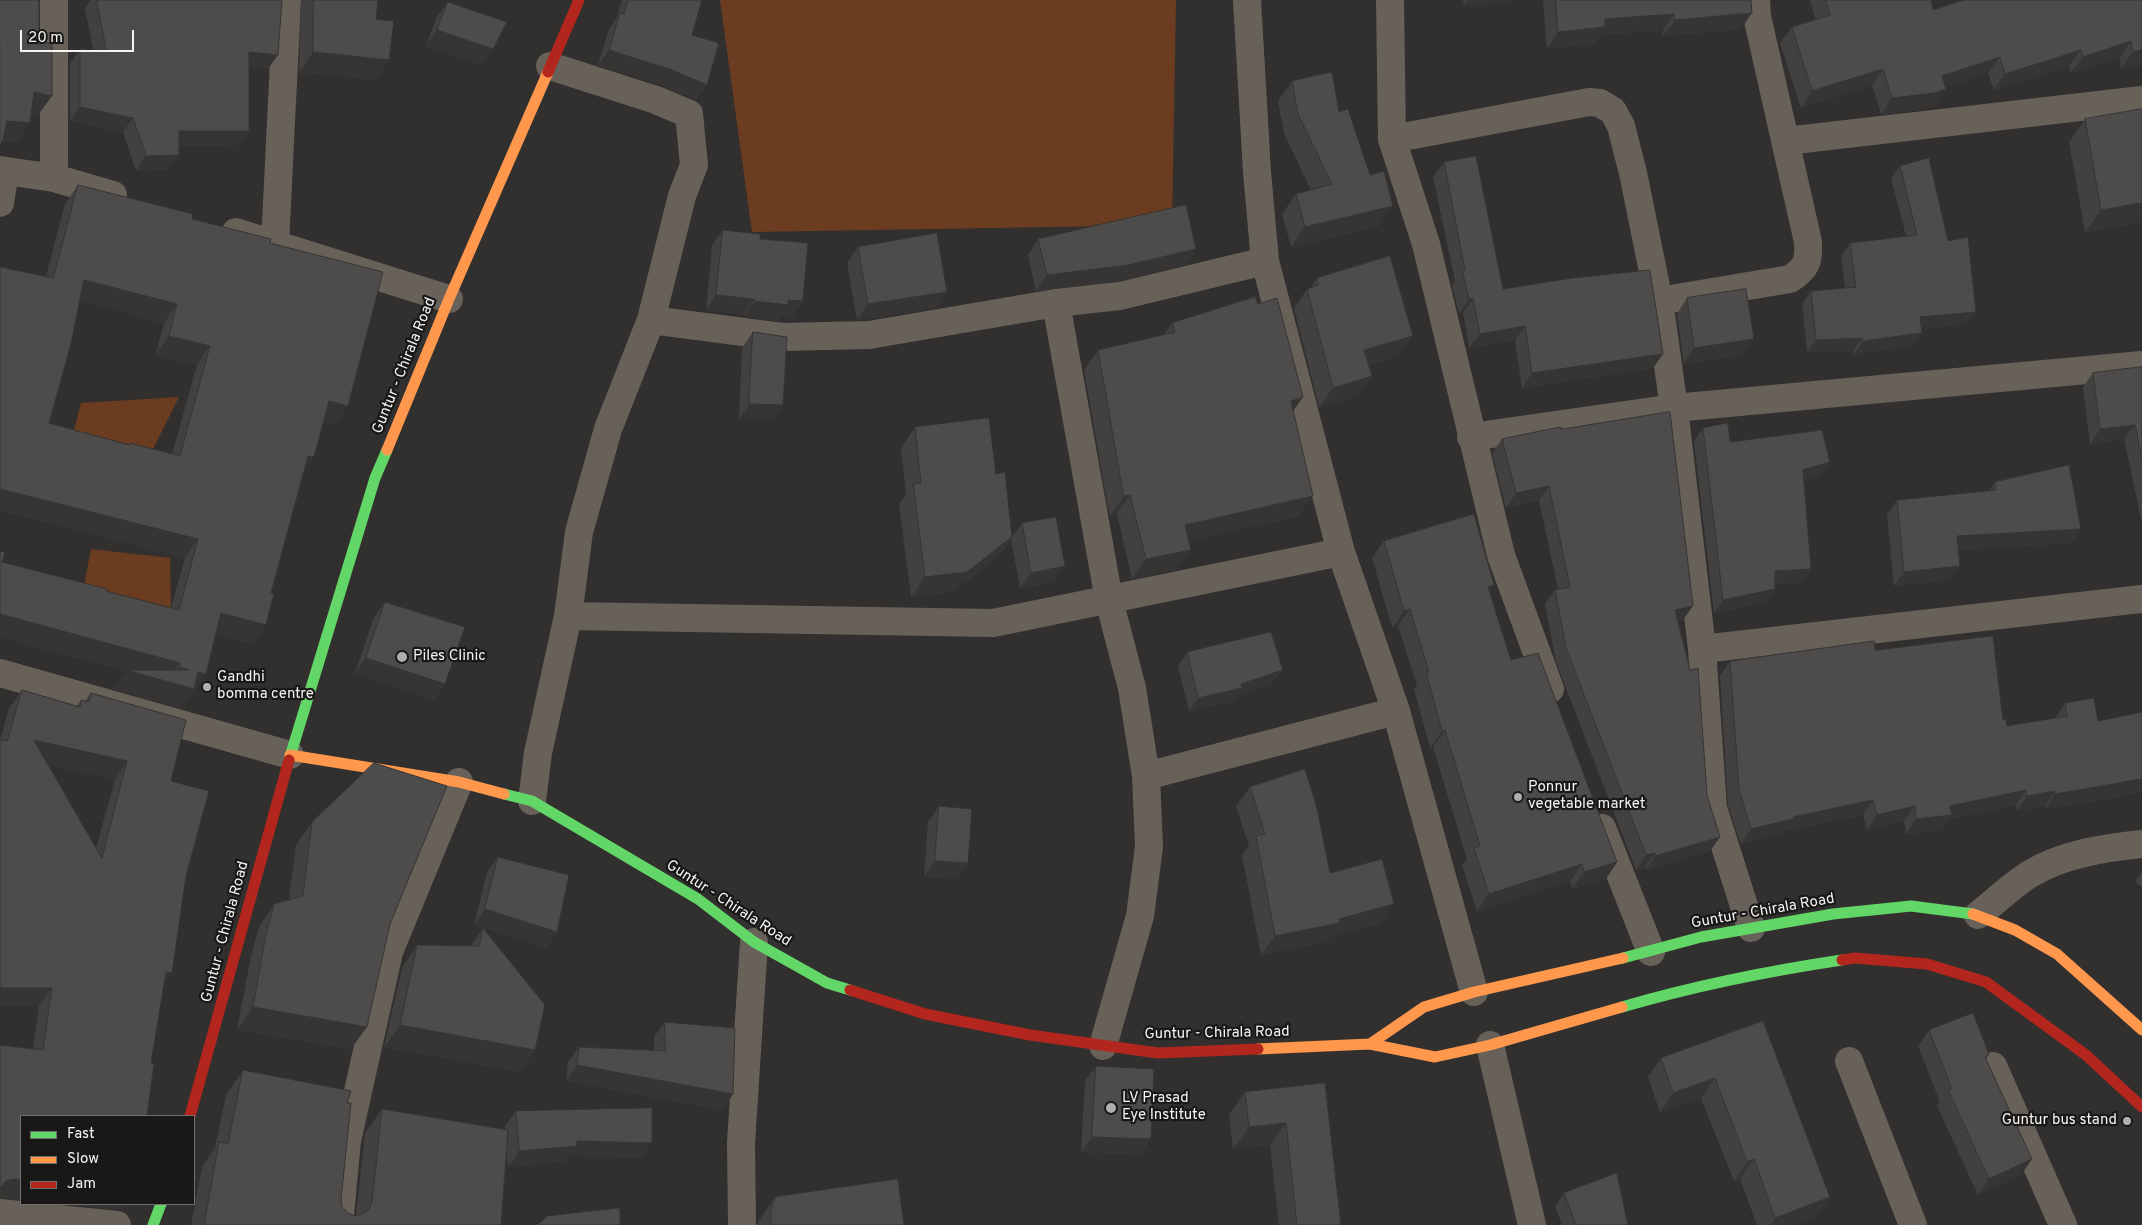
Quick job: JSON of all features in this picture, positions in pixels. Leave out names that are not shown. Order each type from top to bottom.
[{"type":"main road","name":"Guntur - Chirala Road","points":[[190,1115],[290,755],[375,478],[449,299],[579,0]]},
{"type":"main road","name":"Guntur - Chirala Road","points":[[290,755],[459,782],[532,801],[698,899],[754,942],[827,983],[926,1014],[1030,1035],[1158,1053],[1370,1044],[1435,1057],[1490,1045],[1655,997],[1768,971],[1855,958],[1927,964],[1986,982],[2086,1055],[2142,1107]]},
{"type":"main road","name":"Guntur - Chirala Road","points":[[1370,1044],[1424,1008],[1474,992],[1651,952],[1701,937],[1832,914],[1912,906],[1978,915],[2015,930],[2057,954],[2142,1030]]},
{"type":"main road","points":[[153,1225],[161,1205]]},
{"type":"street","points":[[54,0],[54,178]]},
{"type":"street","points":[[275,244],[287,0]]},
{"type":"street","points":[[1247,0],[1257,172],[1266,261],[1341,552],[1396,711],[1474,992]]},
{"type":"street","points":[[1390,0],[1392,139],[1426,244],[1501,555],[1559,716]]},
{"type":"street","points":[[1659,301],[1790,279],[1801,272],[1809,258],[1808,242],[1786,141],[1756,16],[1756,0]]},
{"type":"street","points":[[532,801],[538,753],[568,616],[579,532],[608,429],[651,320],[682,196],[694,165],[689,114],[656,100],[550,66]]},
{"type":"street","points":[[1786,141],[2142,100]]},
{"type":"street","points":[[1392,139],[1589,102],[1600,103],[1613,111],[1621,126],[1633,174],[1659,301],[1674,408],[1702,649],[1713,808],[1751,928]]},
{"type":"street","points":[[0,204],[3,171],[54,178],[137,203]]},
{"type":"street","points":[[211,224],[449,299]]},
{"type":"street","points":[[651,320],[782,337],[869,335],[1056,303],[1120,296],[1266,261]]},
{"type":"street","points":[[1056,303],[1109,600],[1132,688],[1146,776],[1149,847],[1140,916],[1103,1046]]},
{"type":"street","points":[[1471,436],[1674,408],[2142,365]]},
{"type":"street","points":[[568,616],[993,623],[1341,552]]},
{"type":"street","points":[[1702,649],[2142,598]]},
{"type":"street","points":[[0,673],[290,755]]},
{"type":"street","points":[[1146,776],[1396,711]]},
{"type":"street","points":[[339,1225],[347,1141],[390,952],[459,782]]},
{"type":"street","points":[[1594,807],[1651,952]]},
{"type":"street","points":[[1978,915],[2030,874],[2065,859],[2109,847],[2142,844]]},
{"type":"street","points":[[742,1225],[741,1143],[754,942]]},
{"type":"street","points":[[1490,1045],[1532,1225]]},
{"type":"street","points":[[1849,1061],[1913,1225]]},
{"type":"street","points":[[1992,1066],[2063,1225]]},
{"type":"street","points":[[0,1213],[117,1225]]},
{"type":"shaded area","points":[[720,0],[1176,0],[1172,225],[752,232]]},
{"type":"shaded area","points":[[179,397],[150,455],[72,438],[81,403]]},
{"type":"shaded area","points":[[91,549],[170,558],[171,616],[83,591]]},
{"type":"building","points":[[0,0],[39,0],[39,42],[52,43],[52,96],[34,92],[30,123],[7,121],[0,145]]},
{"type":"building","points":[[97,0],[282,0],[278,55],[249,52],[249,131],[179,131],[179,155],[146,156],[133,118],[80,107],[80,49],[106,51]]},
{"type":"building","points":[[314,0],[378,0],[376,19],[394,21],[389,60],[313,52]]},
{"type":"building","points":[[628,0],[702,0],[692,35],[719,43],[707,85],[672,70],[609,50],[620,13],[624,14]]},
{"type":"building","points":[[1556,0],[1751,0],[1752,13],[1675,20],[1674,14],[1605,19],[1605,27],[1558,32]]},
{"type":"building","points":[[1826,0],[1931,0],[1933,10],[1964,0],[2142,0],[2142,50],[2133,52],[2131,41],[2083,57],[2081,50],[2005,74],[2000,57],[1942,76],[1946,89],[1935,93],[1892,98],[1883,69],[1812,91],[1792,27],[1830,15]]},
{"type":"building","points":[[448,2],[507,22],[493,49],[437,30]]},
{"type":"building","points":[[1332,72],[1339,112],[1348,109],[1370,175],[1384,171],[1393,206],[1305,227],[1296,194],[1332,184],[1298,114],[1292,81]]},
{"type":"building","points":[[2142,109],[2142,203],[2101,210],[2085,119]]},
{"type":"building","points":[[1476,156],[1503,289],[1572,278],[1650,270],[1663,354],[1532,373],[1525,326],[1480,334],[1473,298],[1469,299],[1462,270],[1465,270],[1444,162]]},
{"type":"building","points":[[1929,158],[1948,241],[1968,237],[1976,312],[1920,317],[1922,333],[1863,341],[1862,338],[1816,340],[1811,291],[1856,287],[1850,243],[1917,235],[1900,166]]},
{"type":"building","points":[[78,185],[193,214],[192,219],[271,239],[270,243],[383,272],[348,406],[329,401],[314,457],[308,456],[271,593],[274,593],[266,625],[221,613],[206,674],[198,672],[194,689],[126,670],[189,670],[179,667],[180,663],[0,614],[0,551],[5,552],[2,562],[179,610],[198,539],[0,489],[0,267],[53,278]],"holes":[[[84,280],[177,304],[169,336],[210,346],[180,456],[130,443],[129,445],[49,423],[71,344]]]},
{"type":"building","points":[[1186,205],[1196,249],[1128,265],[1047,275],[1038,239]]},
{"type":"building","points":[[723,230],[760,234],[760,239],[808,243],[803,301],[788,300],[788,305],[716,295]]},
{"type":"building","points":[[937,233],[947,292],[868,304],[858,247]]},
{"type":"building","points":[[1390,256],[1413,336],[1364,350],[1372,376],[1333,388],[1307,289],[1318,285],[1317,278]]},
{"type":"building","points":[[1746,289],[1754,339],[1694,348],[1687,298]]},
{"type":"building","points":[[1255,297],[1258,304],[1277,298],[1303,397],[1291,401],[1313,496],[1185,525],[1191,550],[1146,559],[1130,495],[1124,496],[1098,350],[1175,332],[1172,323]]},
{"type":"building","points":[[753,332],[787,337],[783,405],[749,404]]},
{"type":"building","points":[[2142,367],[2142,459],[2135,425],[2100,429],[2093,373]]},
{"type":"building","points":[[1670,412],[1693,606],[1675,610],[1690,670],[1698,668],[1707,795],[1720,837],[1655,856],[1655,853],[1646,855],[1566,648],[1555,590],[1570,587],[1549,486],[1516,493],[1502,439],[1561,427],[1561,429]]},
{"type":"building","points":[[989,418],[996,474],[1005,472],[1012,537],[967,572],[925,577],[913,484],[921,483],[915,427]]},
{"type":"building","points":[[1728,423],[1730,442],[1822,430],[1830,462],[1803,470],[1811,569],[1775,571],[1775,589],[1723,600],[1703,428]]},
{"type":"building","points":[[2069,465],[2081,529],[1957,536],[1960,566],[1904,572],[1897,500],[1996,490],[1995,482]]},
{"type":"building","points":[[1474,514],[1494,585],[1488,587],[1511,660],[1538,653],[1617,862],[1584,872],[1582,864],[1489,894],[1474,848],[1480,846],[1445,730],[1442,731],[1426,672],[1429,672],[1410,609],[1404,611],[1384,541]]},
{"type":"building","points":[[1056,517],[1065,566],[1031,573],[1022,523]]},
{"type":"building","points":[[385,602],[465,627],[445,684],[366,658]]},
{"type":"building","points":[[1271,632],[1283,670],[1241,684],[1242,688],[1198,698],[1187,652]]},
{"type":"building","points":[[1993,636],[2003,720],[2006,719],[2007,726],[2067,716],[2065,703],[2094,698],[2098,721],[2142,712],[2142,779],[2055,794],[2055,791],[2027,796],[2026,790],[1950,806],[1952,815],[1916,819],[1915,806],[1877,815],[1873,800],[1793,817],[1793,819],[1751,829],[1739,790],[1730,661],[1874,641],[1875,650]]},
{"type":"building","points":[[22,690],[80,707],[81,700],[89,702],[91,693],[186,720],[171,781],[209,791],[186,876],[172,973],[166,972],[151,1063],[154,1064],[147,1115],[20,1115],[20,1180],[6,1181],[0,1188],[0,1045],[43,1050],[52,988],[0,988],[0,740],[7,741]],"holes":[[[34,740],[127,761],[102,858]]]},
{"type":"building","points":[[374,763],[447,786],[390,924],[367,1027],[253,1007],[266,934],[274,904],[303,896],[312,822]]},
{"type":"building","points":[[1305,769],[1317,808],[1330,873],[1382,859],[1394,904],[1339,919],[1340,923],[1275,936],[1256,836],[1265,834],[1250,787]]},
{"type":"building","points":[[939,806],[972,809],[968,863],[935,861]]},
{"type":"building","points":[[498,857],[569,875],[557,932],[485,909]]},
{"type":"building","points":[[483,928],[545,1005],[535,1050],[400,1025],[417,945],[479,946]]},
{"type":"building","points":[[1973,1013],[1989,1054],[1985,1057],[2032,1159],[1989,1179],[1948,1090],[1952,1089],[1929,1030]]},
{"type":"building","points":[[1763,1021],[1830,1197],[1775,1218],[1754,1159],[1747,1162],[1715,1078],[1673,1093],[1661,1058]]},
{"type":"building","points":[[665,1022],[735,1028],[733,1094],[577,1065],[579,1047],[665,1051]]},
{"type":"building","points":[[1096,1066],[1154,1069],[1151,1139],[1092,1137]]},
{"type":"building","points":[[243,1070],[351,1091],[347,1103],[351,1103],[341,1199],[342,1207],[354,1216],[363,1214],[369,1209],[372,1202],[382,1109],[508,1130],[501,1225],[204,1225],[219,1142],[228,1143]]},
{"type":"building","points":[[1325,1083],[1341,1225],[1297,1225],[1286,1123],[1249,1127],[1245,1092]]},
{"type":"building","points":[[652,1108],[652,1143],[577,1141],[577,1146],[519,1151],[516,1111]]},
{"type":"building","points":[[1617,1173],[1628,1225],[1576,1225],[1564,1193]]},
{"type":"building","points":[[898,1179],[904,1225],[771,1225],[771,1209],[775,1197]]},
{"type":"building","points":[[620,1208],[620,1225],[537,1225],[548,1216]]},
{"type":"traffic: fast","points":[[289,760],[375,478],[387,450]]},
{"type":"traffic: fast","points":[[504,794],[532,801],[698,899],[754,942],[827,983],[850,990]]},
{"type":"traffic: fast","points":[[1623,958],[1701,937],[1833,914],[1911,906],[1973,914]]},
{"type":"traffic: fast","points":[[1622,1007],[1676,992],[1731,980],[1842,960]]},
{"type":"traffic: fast","points":[[153,1225],[161,1205]]},
{"type":"traffic: slow","points":[[387,450],[449,299],[548,72]]},
{"type":"traffic: slow","points":[[290,755],[459,782],[504,794]]},
{"type":"traffic: slow","points":[[1973,914],[2015,930],[2057,954],[2142,1030]]},
{"type":"traffic: slow","points":[[1370,1044],[1424,1007],[1474,992],[1623,958]]},
{"type":"traffic: slow","points":[[1258,1049],[1370,1044],[1435,1057],[1490,1045],[1622,1007]]},
{"type":"traffic: jam","points":[[548,72],[579,0]]},
{"type":"traffic: jam","points":[[190,1115],[289,760]]},
{"type":"traffic: jam","points":[[1842,960],[1855,958],[1927,964],[1986,982],[2086,1055],[2142,1107]]},
{"type":"traffic: jam","points":[[850,990],[925,1014],[1030,1035],[1158,1053],[1258,1049]]},
{"type":"place","name":"Piles Clinic","points":[[402,657]]},
{"type":"place","name":"Gandhi bomma centre","points":[[207,687]]},
{"type":"place","name":"Ponnur vegetable market","points":[[1518,797]]},
{"type":"place","name":"LV Prasad Eye Institute","points":[[1111,1108]]},
{"type":"place","name":"Guntur bus stand","points":[[2127,1121]]}]
